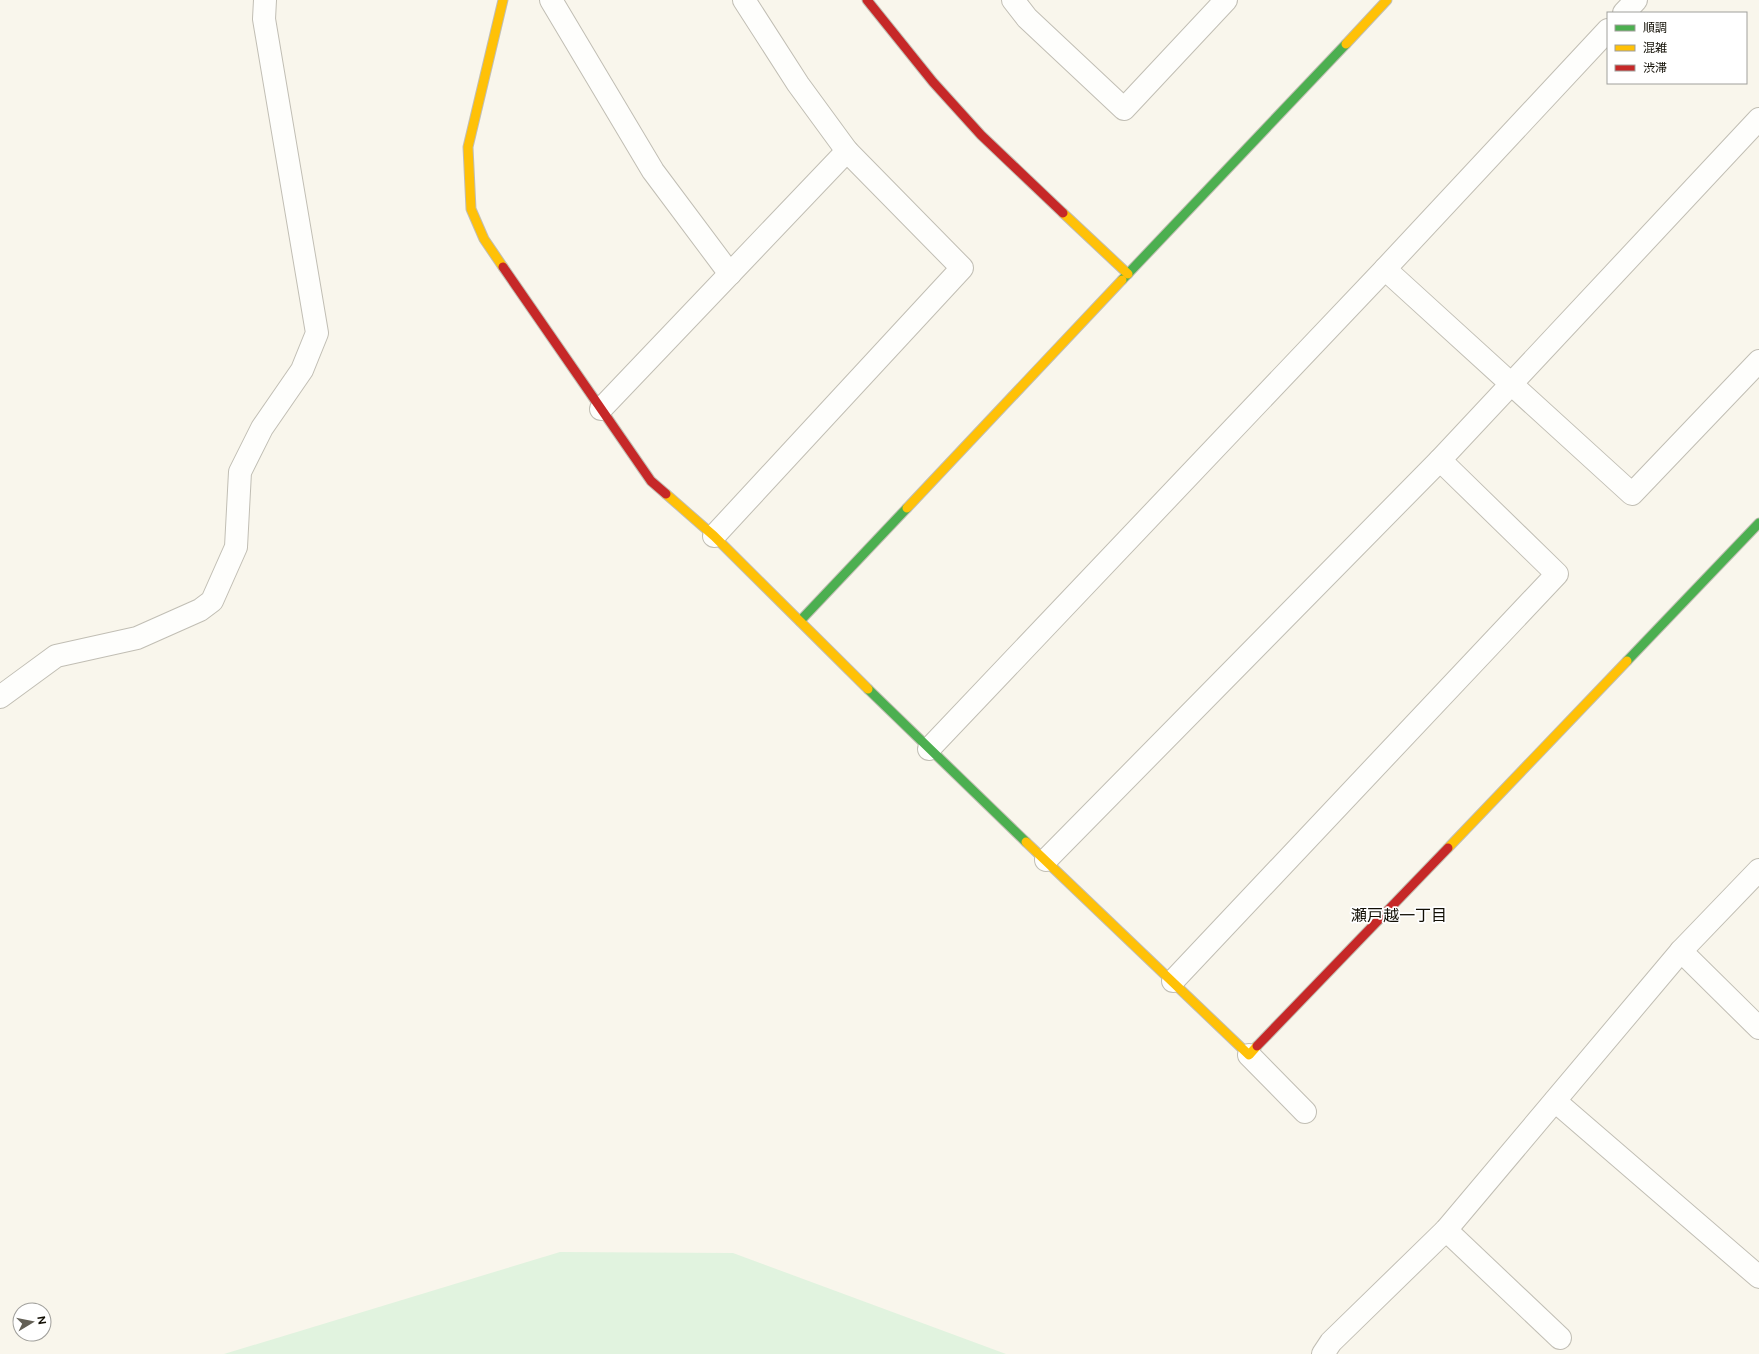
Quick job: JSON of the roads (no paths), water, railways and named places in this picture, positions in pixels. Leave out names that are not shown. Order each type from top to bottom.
[{"type":"street","points":[[0,697],[56,656],[137,638],[200,610],[212,601],[236,547],[240,472],[262,428],[302,370],[317,333],[264,20],[265,0]]},
{"type":"street","points":[[503,0],[468,147],[471,209],[484,238],[651,481],[714,536],[929,749],[1173,981],[1305,1112]]},
{"type":"street","points":[[551,0],[654,171],[730,274]]},
{"type":"street","points":[[714,536],[962,268],[847,152],[798,84],[744,0]]},
{"type":"street","points":[[867,0],[933,82],[981,135],[1128,274]]},
{"type":"street","points":[[1014,0],[1027,18],[1124,109],[1226,0]]},
{"type":"street","points":[[800,620],[1387,0]]},
{"type":"street","points":[[1625,12],[1636,0]]},
{"type":"street","points":[[929,749],[1385,269],[1607,31]]},
{"type":"street","points":[[1046,860],[1440,460],[1759,119]]},
{"type":"street","points":[[601,409],[847,152]]},
{"type":"street","points":[[1385,269],[1632,494],[1759,361]]},
{"type":"street","points":[[1173,981],[1557,574],[1440,460]]},
{"type":"street","points":[[1249,1055],[1759,523]]},
{"type":"street","points":[[1323,1354],[1331,1342],[1446,1230],[1681,951],[1759,870]]},
{"type":"street","points":[[1681,951],[1759,1028]]},
{"type":"street","points":[[1555,1101],[1759,1277]]},
{"type":"street","points":[[1446,1230],[1560,1338]]},
{"type":"district","name":"瀬戸越一丁目","points":[[1399,915]]}]
